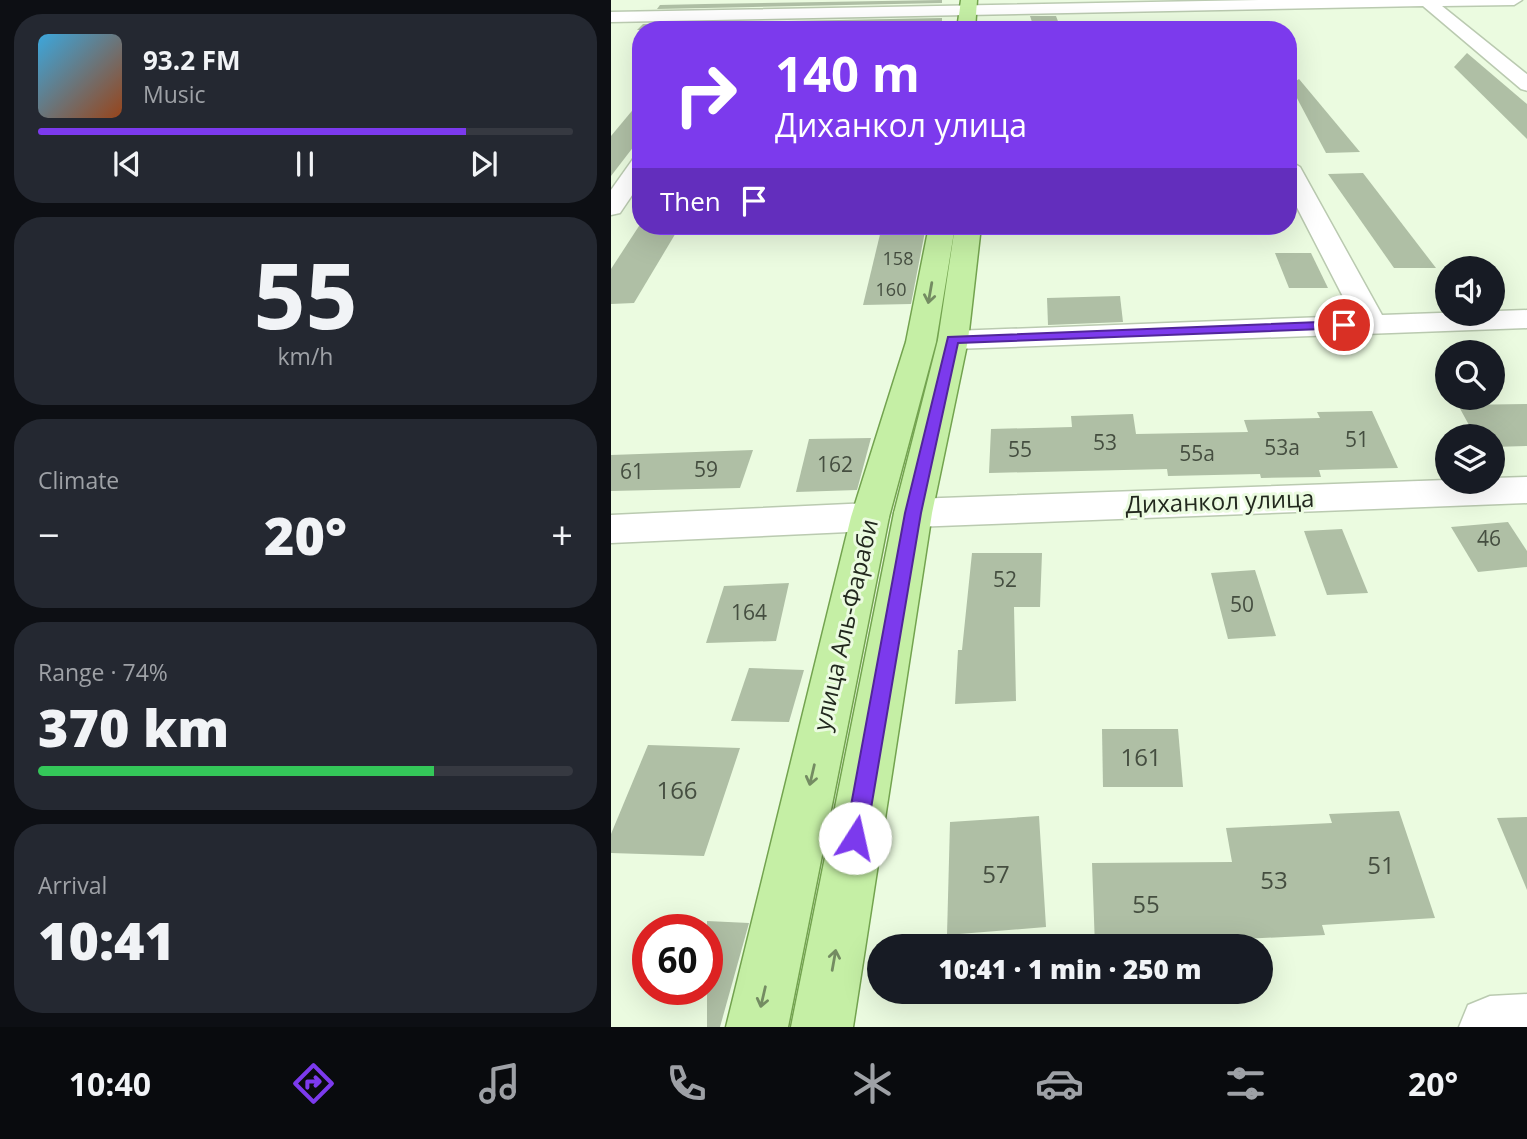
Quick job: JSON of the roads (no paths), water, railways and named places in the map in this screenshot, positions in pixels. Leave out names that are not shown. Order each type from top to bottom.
[{"type":"main road","name":"улица Аль-Фараби","points":[[756,1027],[870,517],[921,341],[940,235]]},
{"type":"main road","name":"улица Аль-Фараби","points":[[822,1027],[913,513],[953,340],[967,235]]},
{"type":"street","points":[[737,21],[752,0]]},
{"type":"street","points":[[611,16],[976,6],[1204,8],[1513,0]]},
{"type":"street","points":[[1426,1],[1527,85]]},
{"type":"street","points":[[611,208],[632,177]]},
{"type":"street","points":[[1297,184],[1372,324]]},
{"type":"street","points":[[953,340],[1527,319]]},
{"type":"street","name":"Диханкол улица","points":[[913,513],[1527,490]]},
{"type":"street","points":[[611,529],[870,517]]},
{"type":"street","points":[[1490,1027],[1527,1024]]}]
